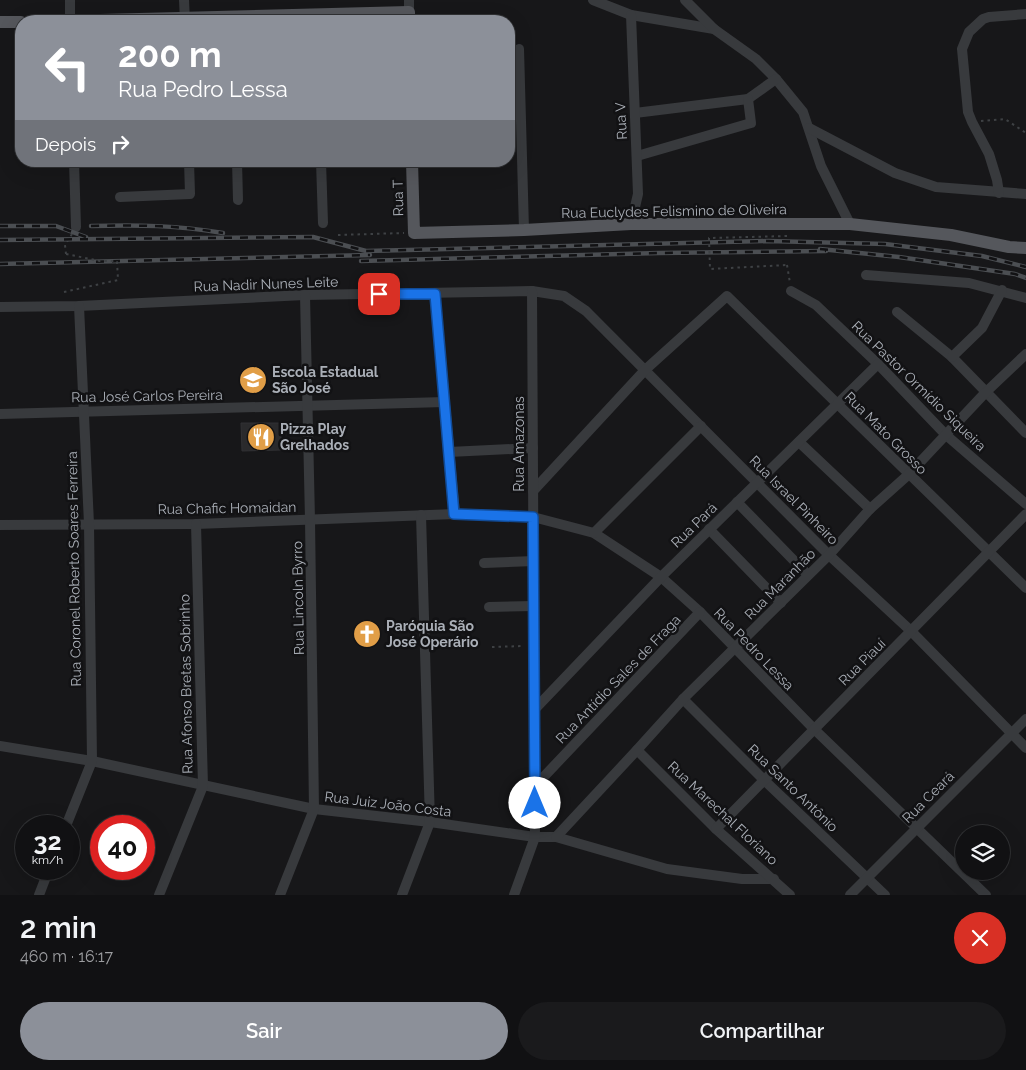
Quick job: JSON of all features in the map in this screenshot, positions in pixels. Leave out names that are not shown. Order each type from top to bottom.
[{"type":"main road","points":[[348,15],[409,11]]},
{"type":"main road","points":[[0,22],[15,22]]},
{"type":"main road","name":"Rua T","points":[[412,167],[414,233]]},
{"type":"main road","name":"Rua Euclydes Felismino de Oliveira","points":[[414,233],[524,230],[631,224],[850,224],[951,235],[1009,247]]},
{"type":"main road","points":[[1009,247],[1026,248]]},
{"type":"main road","points":[[1009,247],[1026,254]]},
{"type":"street","points":[[70,0],[70,15]]},
{"type":"street","points":[[184,0],[185,15]]},
{"type":"street","points":[[593,0],[631,15],[714,30]]},
{"type":"street","points":[[685,0],[714,30],[756,59],[776,79],[803,112],[821,166],[850,224]]},
{"type":"street","points":[[999,193],[989,154],[970,117],[962,55],[966,37],[978,23],[989,17],[1026,14]]},
{"type":"street","name":"Rua V","points":[[631,15],[638,194],[631,224]]},
{"type":"street","points":[[519,49],[524,230]]},
{"type":"street","points":[[634,113],[748,99],[776,79]]},
{"type":"street","points":[[637,156],[751,122],[748,99]]},
{"type":"street","points":[[809,128],[895,173],[936,187],[1026,194]]},
{"type":"street","points":[[74,167],[76,228]]},
{"type":"street","points":[[120,197],[190,194],[189,167]]},
{"type":"street","points":[[237,167],[238,200]]},
{"type":"street","points":[[321,167],[323,224]]},
{"type":"street","points":[[866,275],[969,283],[1002,290],[1026,298]]},
{"type":"street","points":[[952,357],[982,328],[1002,290]]},
{"type":"street","name":"Rua Nadir Nunes Leite","points":[[0,307],[79,306],[304,295],[532,291]]},
{"type":"street","name":"Rua Israel Pinheiro","points":[[532,291],[564,296],[586,310],[828,555],[911,631],[1026,748]]},
{"type":"street","name":"Rua Amazonas","points":[[514,895],[535,837],[532,291]]},
{"type":"street","name":"Rua Pastor Ormídio Siqueira","points":[[791,291],[816,304],[878,364],[946,435],[1026,504]]},
{"type":"street","points":[[435,294],[454,514]]},
{"type":"street","name":"Rua Lincoln Byrro","points":[[280,895],[314,809],[310,520],[304,295]]},
{"type":"street","name":"Rua Mato Grosso","points":[[645,370],[727,296],[908,475],[1026,588]]},
{"type":"street","name":"Rua Coronel Roberto Soares Ferreira","points":[[70,815],[92,761],[89,524],[79,306]]},
{"type":"street","points":[[896,312],[952,357],[1026,432]]},
{"type":"street","name":"Rua Maranhão","points":[[556,837],[682,699],[781,603],[870,509],[908,475],[1026,354]]},
{"type":"street","name":"Rua Pará","points":[[534,710],[661,577],[878,364]]},
{"type":"street","points":[[533,491],[645,370]]},
{"type":"street","name":"Rua José Carlos Pereira","points":[[0,414],[444,402]]},
{"type":"street","points":[[594,533],[701,426]]},
{"type":"street","points":[[799,442],[870,509]]},
{"type":"street","points":[[449,452],[533,448]]},
{"type":"street","points":[[737,502],[808,575]]},
{"type":"street","name":"Rua Chafic Homaidan","points":[[0,525],[196,524],[454,514]]},
{"type":"street","name":"Rua Pedro Lessa","points":[[454,514],[533,517],[594,533],[661,577],[700,612],[814,730],[986,895]]},
{"type":"street","name":"Rua Piauí","points":[[716,828],[1026,514]]},
{"type":"street","points":[[402,895],[430,822],[420,515]]},
{"type":"street","name":"Rua Afonso Bretas Sobrinho","points":[[159,895],[203,786],[196,524]]},
{"type":"street","points":[[710,529],[781,603]]},
{"type":"street","points":[[484,563],[534,561]]},
{"type":"street","points":[[489,606],[534,606]]},
{"type":"street","name":"Rua Antídio Sales de Fraga","points":[[535,786],[700,612]]},
{"type":"street","name":"Rua Santo Antônio","points":[[682,699],[885,895]]},
{"type":"street","name":"Rua Ceará","points":[[850,895],[1026,720]]},
{"type":"street","name":"Rua Juiz João Costa","points":[[0,746],[92,761],[314,809],[430,822],[535,837],[556,837],[667,869],[742,879],[774,879]]},
{"type":"street","name":"Rua Marechal Floriano","points":[[637,750],[716,828],[774,879],[786,894]]},
{"type":"street","points":[[39,895],[45,880]]},
{"type":"path","points":[[970,117],[985,122],[1005,119],[1026,133]]},
{"type":"path","points":[[64,292],[118,280],[117,261],[100,261],[66,254],[65,246],[76,228]]},
{"type":"path","points":[[338,235],[414,233]]},
{"type":"path","points":[[787,236],[709,238],[710,269],[787,265],[791,291]]},
{"type":"path","points":[[492,647],[534,646]]},
{"type":"building","name":"Pizza Play Grelhados","points":[[241,423],[281,423],[281,450],[242,451]]},
{"type":"railway","points":[[0,226],[56,226],[86,237]]},
{"type":"railway","points":[[91,226],[157,226],[223,233]]},
{"type":"railway","points":[[0,240],[313,237],[366,251],[768,241],[885,244],[982,256],[1026,267]]},
{"type":"railway","points":[[820,249],[899,257],[1015,274],[1026,278]]},
{"type":"railway","points":[[361,261],[659,253],[826,251]]},
{"type":"railway","points":[[0,264],[370,255]]},
{"type":"place","name":"Escola Estadual São José","points":[[253,380]]},
{"type":"place","name":"Pizza Play Grelhados","points":[[261,437]]},
{"type":"place","name":"Paróquia São José Operário","points":[[367,634]]},
{"type":"route","points":[[379,294],[435,294],[454,514],[533,517],[535,803]]}]
